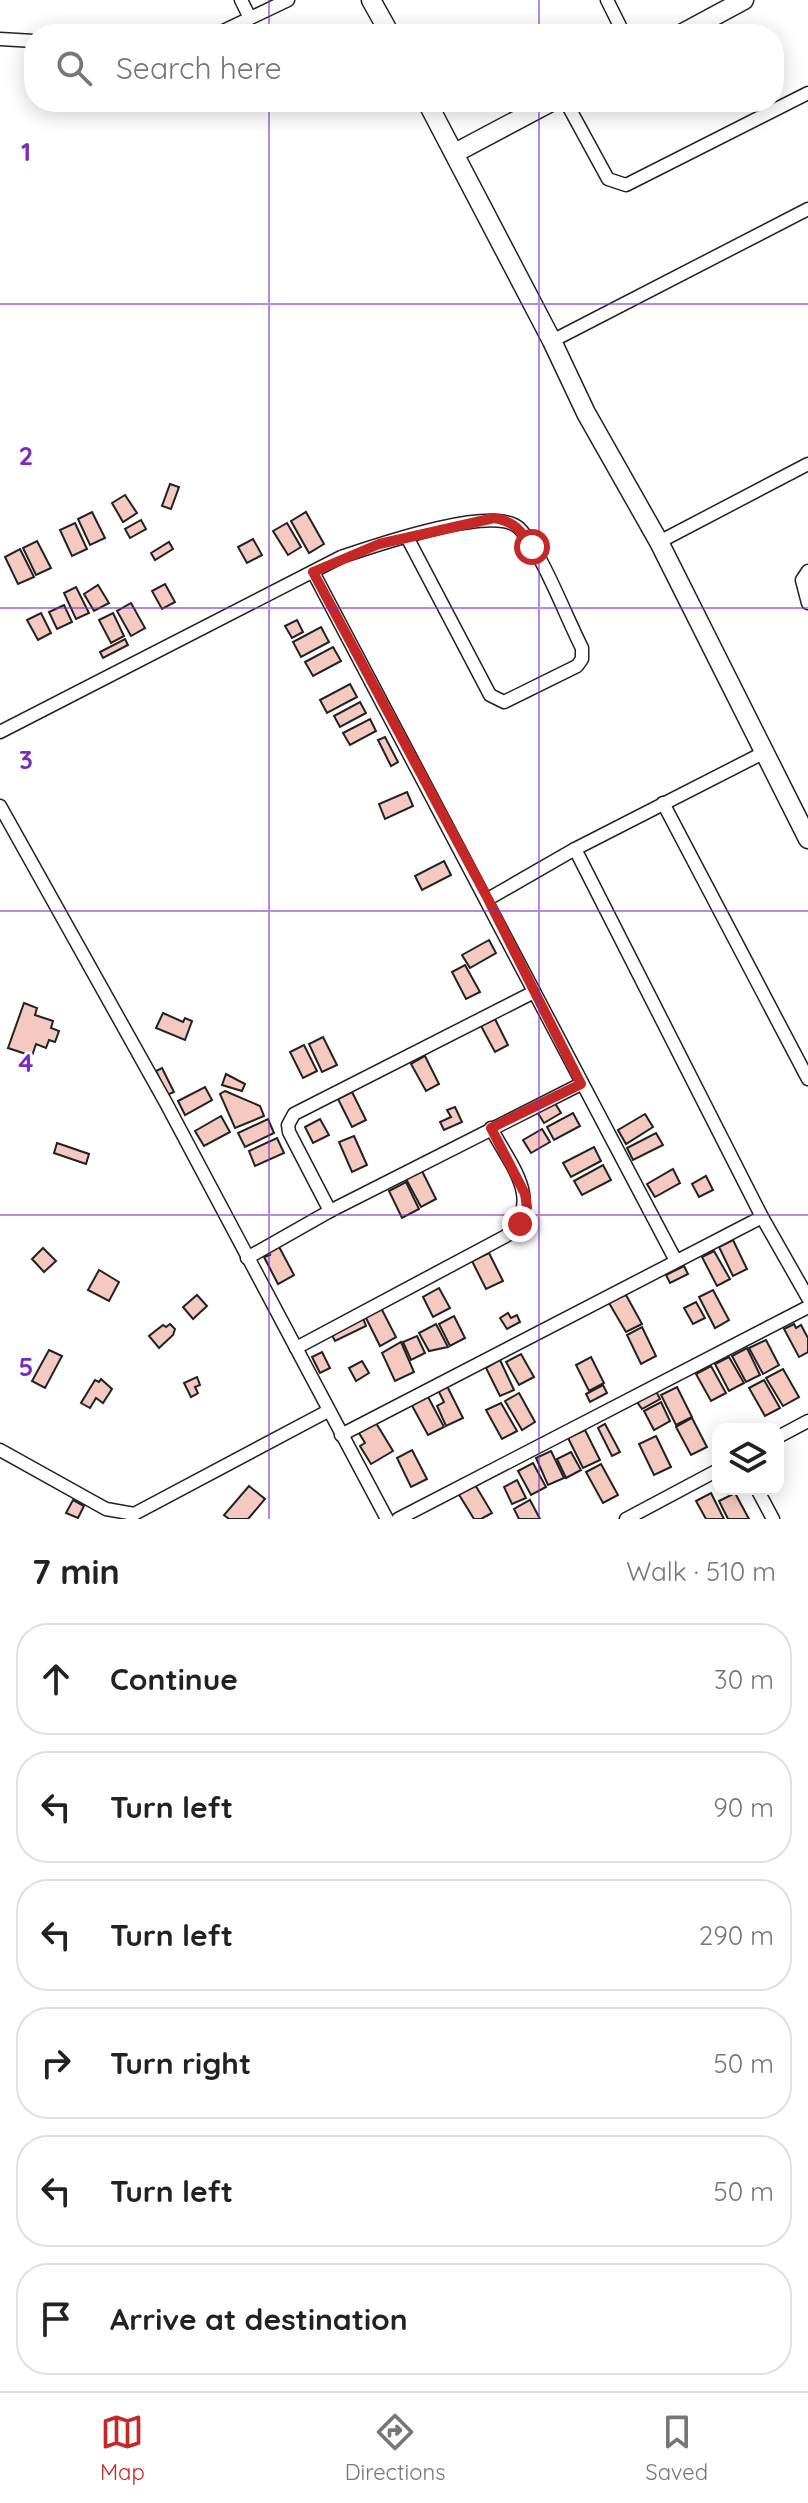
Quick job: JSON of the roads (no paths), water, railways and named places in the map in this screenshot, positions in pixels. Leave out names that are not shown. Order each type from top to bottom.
[{"type":"street","points":[[241,0],[249,16]]},
{"type":"street","points":[[235,24],[288,0]]},
{"type":"street","points":[[371,0],[384,24]]},
{"type":"street","points":[[607,0],[619,24]]},
{"type":"street","points":[[700,24],[744,0]]},
{"type":"street","points":[[0,39],[24,40]]},
{"type":"street","points":[[784,105],[808,93]]},
{"type":"street","points":[[432,112],[598,436],[659,542],[808,839]]},
{"type":"street","points":[[455,153],[532,112]]},
{"type":"street","points":[[571,112],[608,179],[626,185],[770,112]]},
{"type":"street","points":[[552,341],[808,209]]},
{"type":"street","points":[[659,542],[808,464]]},
{"type":"street","points":[[0,732],[341,557],[407,537],[494,518],[507,520],[519,528],[582,648],[582,659],[577,666],[504,702],[490,695],[407,537]]},
{"type":"street","points":[[808,571],[802,580],[808,603]]},
{"type":"street","points":[[313,572],[675,1259]]},
{"type":"street","points":[[488,899],[575,849],[763,753]]},
{"type":"street","points":[[663,803],[808,1079]]},
{"type":"street","points":[[2,815],[65,918],[387,1519]]},
{"type":"street","points":[[575,849],[762,1217],[808,1298]]},
{"type":"street","points":[[330,1211],[289,1132],[288,1125],[294,1114],[534,992]]},
{"type":"street","points":[[247,1258],[330,1211],[581,1084]]},
{"type":"street","points":[[296,1348],[506,1236],[520,1224],[527,1207],[525,1194],[491,1128]]},
{"type":"street","points":[[341,1435],[675,1259],[762,1217]]},
{"type":"street","points":[[398,1519],[808,1307]]},
{"type":"street","points":[[0,1450],[106,1509],[134,1514],[328,1411]]},
{"type":"street","points":[[784,1434],[808,1421]]},
{"type":"street","points":[[626,1519],[712,1473]]},
{"type":"street","points":[[760,1495],[773,1519]]}]
